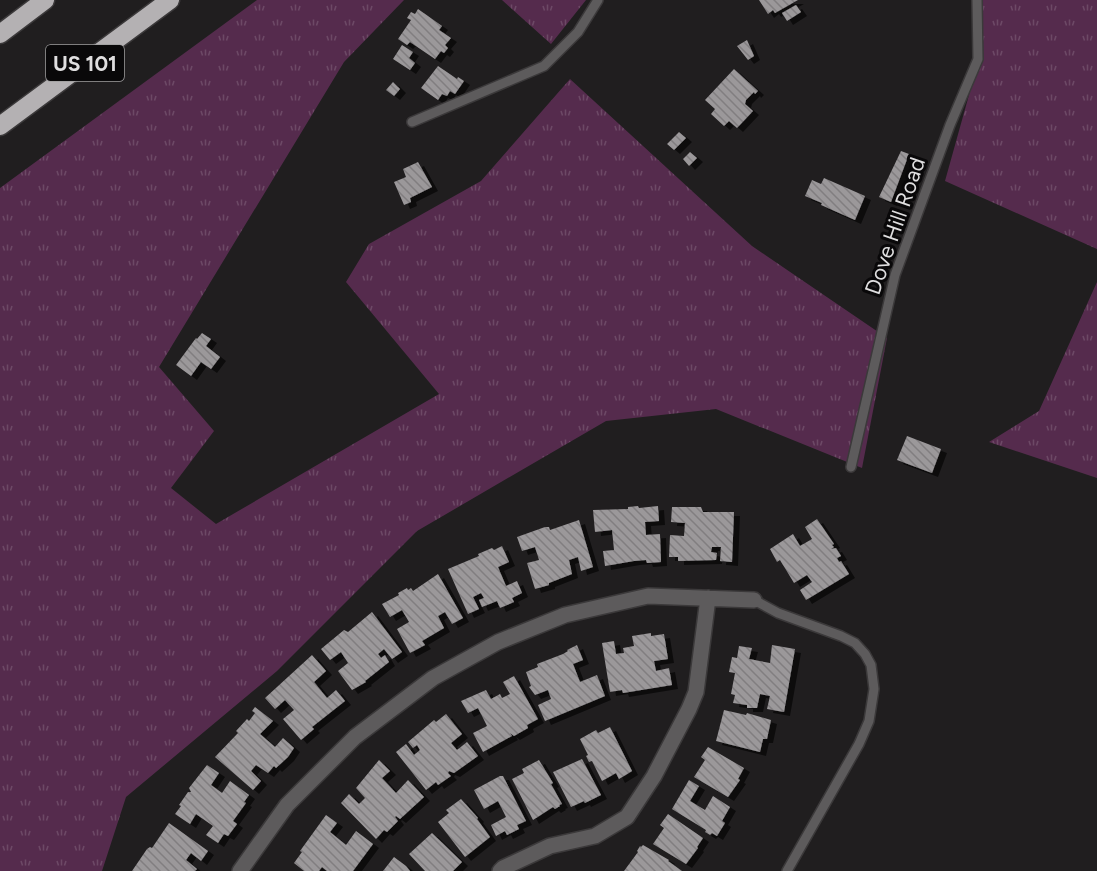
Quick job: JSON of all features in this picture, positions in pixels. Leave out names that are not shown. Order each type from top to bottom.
[{"type":"highway","points":[[0,34],[45,0]]},
{"type":"highway","name":"US 101","points":[[0,126],[170,0]]},
{"type":"street","points":[[240,871],[288,805],[355,737],[432,678],[498,642],[565,615],[648,596],[754,600]]},
{"type":"street","points":[[500,871],[550,846],[595,836],[627,817],[654,776],[696,692],[708,598]]},
{"type":"lane","points":[[412,122],[544,66],[578,32],[598,0]]},
{"type":"lane","name":"Dove Hill Road","points":[[851,467],[895,275],[950,125],[978,59],[977,0]]},
{"type":"lane","points":[[754,600],[778,613],[848,640],[865,654],[871,666],[873,688],[869,721],[859,744],[787,871]]},
{"type":"green space","points":[[257,0],[404,0],[344,62],[159,367],[214,431],[171,488],[216,524],[439,394],[346,282],[369,244],[481,181],[570,79],[752,246],[887,338],[862,468],[716,409],[606,421],[417,531],[277,671],[126,797],[102,871],[0,871],[0,188]]},
{"type":"green space","points":[[502,0],[586,0],[551,44]]},
{"type":"green space","points":[[977,0],[1097,0],[1097,249],[945,181],[974,77]]},
{"type":"green space","points":[[1097,282],[1097,478],[989,442],[1039,411]]},
{"type":"building","points":[[759,0],[798,0],[775,13],[773,10],[768,14]]},
{"type":"building","points":[[796,5],[801,12],[787,21],[782,13]]},
{"type":"building","points":[[418,9],[442,26],[439,30],[451,38],[445,45],[448,48],[444,53],[441,51],[435,59],[410,42],[407,45],[398,39],[411,20],[407,18],[411,12],[415,14]]},
{"type":"building","points":[[747,40],[754,56],[748,60],[737,46]]},
{"type":"building","points":[[402,45],[413,52],[409,58],[415,63],[410,70],[393,59]]},
{"type":"building","points":[[438,66],[464,81],[455,94],[450,91],[447,96],[442,94],[438,100],[421,88]]},
{"type":"building","points":[[734,69],[758,91],[746,100],[745,104],[753,111],[737,128],[729,121],[724,126],[711,114],[715,109],[705,100]]},
{"type":"building","points":[[393,82],[400,89],[394,96],[386,90]]},
{"type":"building","points":[[679,132],[686,138],[674,150],[667,144]]},
{"type":"building","points":[[901,151],[909,154],[891,202],[879,197]]},
{"type":"building","points":[[690,152],[697,158],[689,166],[683,159]]},
{"type":"building","points":[[418,162],[432,187],[410,198],[411,202],[404,205],[394,182],[406,177],[403,169]]},
{"type":"building","points":[[824,178],[865,196],[855,220],[805,196],[812,180],[821,184]]},
{"type":"building","points":[[202,333],[211,339],[206,346],[220,357],[211,369],[201,362],[191,376],[176,365]]},
{"type":"building","points":[[907,436],[941,449],[932,473],[897,460]]},
{"type":"building","points":[[638,506],[639,508],[658,506],[659,521],[645,522],[646,535],[660,534],[661,562],[647,563],[646,560],[605,566],[603,551],[614,550],[612,530],[595,532],[593,510],[628,509],[628,507]]},
{"type":"building","points":[[672,507],[701,507],[703,512],[734,512],[732,562],[720,561],[721,547],[712,547],[711,552],[717,553],[716,560],[678,561],[678,557],[669,557],[670,535],[684,536],[685,523],[671,522]]},
{"type":"building","points":[[817,519],[834,544],[831,549],[836,548],[841,556],[837,558],[839,562],[841,561],[849,574],[806,600],[800,590],[812,582],[807,575],[794,583],[780,560],[777,562],[770,549],[793,534],[800,546],[812,539],[805,527]]},
{"type":"building","points":[[579,520],[593,567],[581,571],[578,557],[569,560],[572,574],[535,589],[527,563],[539,560],[535,547],[522,551],[517,537],[545,527],[549,527],[550,530]]},
{"type":"building","points":[[502,546],[509,562],[498,567],[506,586],[517,581],[522,593],[512,598],[514,602],[500,608],[497,601],[482,607],[479,600],[484,598],[481,593],[473,597],[479,609],[468,614],[448,569],[492,548],[494,550]]},
{"type":"building","points":[[438,574],[463,618],[452,624],[445,612],[438,616],[444,628],[422,641],[425,645],[410,653],[397,629],[409,622],[402,610],[390,617],[382,604],[407,588],[413,591]]},
{"type":"building","points":[[372,612],[402,652],[392,659],[384,649],[378,654],[381,658],[385,655],[389,662],[366,682],[352,690],[338,671],[348,663],[341,652],[330,660],[321,649],[344,630],[348,632]]},
{"type":"building","points":[[651,633],[651,636],[664,634],[668,659],[654,661],[656,671],[669,668],[672,685],[623,693],[622,690],[610,692],[602,643],[614,641],[616,654],[624,653],[623,648],[634,646],[632,636]]},
{"type":"building","points":[[577,645],[583,660],[573,664],[580,682],[597,675],[605,696],[545,721],[538,705],[551,699],[548,690],[535,695],[529,687],[531,686],[526,672],[538,667],[537,664],[563,654]]},
{"type":"building","points":[[772,645],[795,649],[784,712],[767,709],[770,696],[760,694],[757,708],[747,708],[747,705],[733,703],[735,695],[731,694],[735,673],[729,672],[732,657],[737,658],[739,646],[752,648],[749,659],[770,663]]},
{"type":"building","points":[[312,655],[326,671],[314,682],[327,698],[336,690],[345,701],[312,727],[314,729],[301,740],[283,719],[294,710],[285,700],[275,709],[265,698]]},
{"type":"building","points":[[514,676],[538,719],[527,725],[528,728],[514,736],[510,733],[512,736],[483,752],[473,733],[487,726],[478,708],[468,713],[461,701],[486,690],[491,699],[500,694],[502,698],[510,694],[503,682]]},
{"type":"building","points":[[255,707],[273,721],[260,734],[275,747],[283,738],[294,748],[288,757],[268,773],[256,765],[251,771],[261,781],[253,790],[215,757],[238,733],[236,731],[247,719],[249,721],[255,713],[252,711]]},
{"type":"building","points":[[724,710],[746,715],[747,713],[771,720],[767,739],[763,739],[760,752],[716,741]]},
{"type":"building","points":[[446,714],[462,734],[451,743],[457,750],[467,742],[478,756],[454,773],[449,771],[451,776],[438,785],[436,782],[426,790],[396,752],[406,744],[414,755],[420,750],[417,745],[413,748],[408,742],[434,720],[436,722]]},
{"type":"building","points":[[610,727],[632,771],[619,779],[616,773],[602,781],[592,761],[589,762],[580,739],[596,730],[598,733]]},
{"type":"building","points":[[708,747],[744,768],[738,779],[740,780],[728,797],[694,777],[705,760],[701,757]]},
{"type":"building","points":[[582,759],[601,795],[571,807],[553,772]]},
{"type":"building","points":[[379,760],[390,771],[382,778],[396,793],[408,780],[424,797],[400,819],[396,816],[398,821],[387,832],[384,830],[376,839],[341,803],[349,794],[359,804],[365,798],[356,788]]},
{"type":"building","points":[[539,760],[562,804],[533,820],[512,779],[524,773],[522,769]]},
{"type":"building","points":[[207,765],[219,773],[211,785],[222,793],[230,781],[249,795],[233,821],[237,824],[228,836],[224,834],[218,843],[206,835],[213,826],[196,814],[190,824],[175,814],[188,792],[191,792],[189,788]]},
{"type":"building","points":[[503,776],[526,821],[517,825],[519,829],[507,835],[505,831],[496,836],[491,825],[506,817],[498,801],[484,809],[474,790]]},
{"type":"building","points":[[689,780],[699,786],[690,801],[705,810],[713,796],[730,807],[722,821],[725,823],[717,836],[705,832],[706,830],[672,809]]},
{"type":"building","points":[[461,799],[478,818],[490,837],[465,857],[438,822],[449,813],[446,810]]},
{"type":"building","points":[[668,814],[703,838],[686,864],[653,844],[664,828],[660,825]]},
{"type":"building","points":[[326,815],[337,823],[330,832],[346,845],[356,831],[373,844],[353,871],[327,871],[322,867],[319,871],[304,871],[294,863]]},
{"type":"building","points":[[169,823],[208,851],[201,861],[191,853],[186,860],[197,869],[195,871],[132,871],[147,849],[152,848]]},
{"type":"building","points":[[432,833],[462,862],[453,871],[425,871],[409,854]]},
{"type":"building","points":[[643,845],[669,860],[682,871],[624,871],[640,846]]},
{"type":"building","points":[[394,857],[406,866],[410,871],[383,871]]}]
